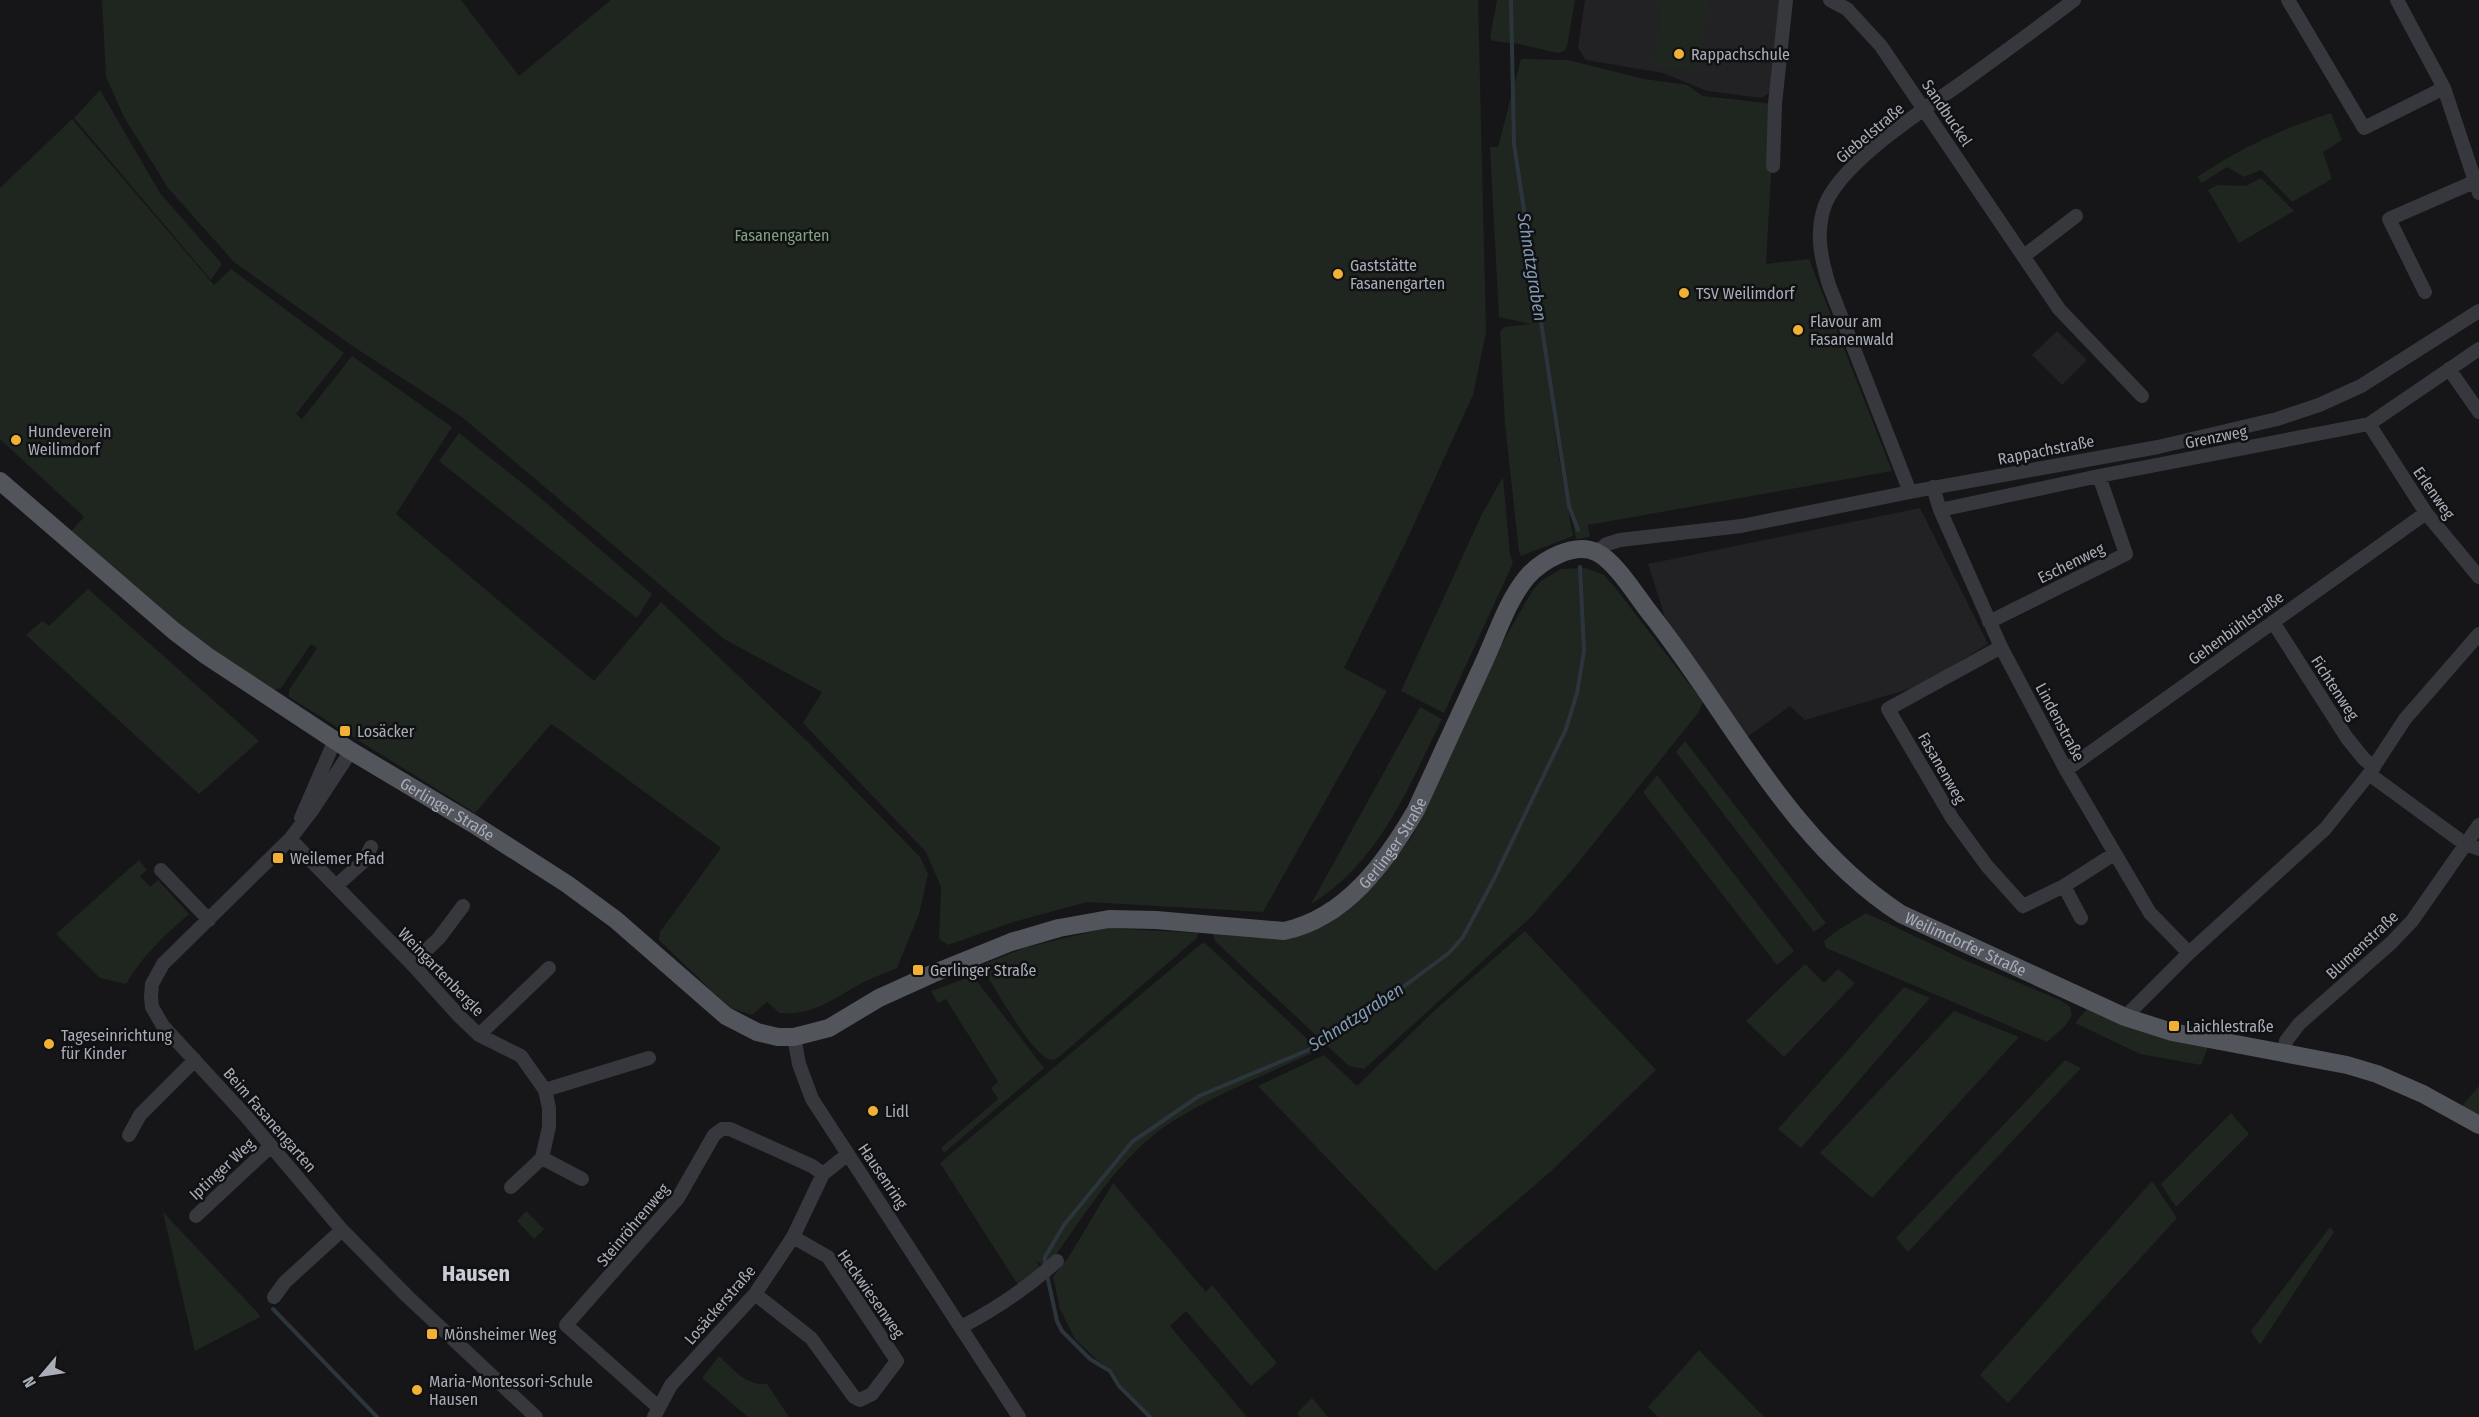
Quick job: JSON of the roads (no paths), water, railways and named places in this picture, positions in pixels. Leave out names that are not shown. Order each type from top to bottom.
[{"type":"main road","name":"Gerlinger Straße","points":[[0,480],[174,631],[207,656],[351,751],[475,825],[567,884],[616,920],[726,1016],[762,1034],[778,1037],[794,1037],[829,1028],[879,998],[969,958],[1011,942],[1059,928],[1109,919],[1156,920],[1284,931],[1303,927],[1323,917],[1374,873],[1398,841],[1416,810],[1505,614],[1528,576],[1542,565],[1568,551],[1585,549],[1596,552]]},
{"type":"main road","name":"Weilimdorfer Straße","points":[[1596,552],[1610,563],[1669,638],[1756,764],[1808,831],[1837,864],[1872,896],[1901,914],[2125,1017],[2172,1032],[2347,1065],[2377,1074],[2423,1094],[2479,1125]]},
{"type":"street","points":[[1773,165],[1775,104],[1786,0]]},
{"type":"street","name":"Sandbuckel","points":[[1830,0],[1847,9],[1866,27],[1881,46],[2059,309],[2142,396]]},
{"type":"street","name":"Giebelstraße","points":[[1910,492],[1829,285],[1821,259],[1818,236],[1825,207],[1833,190],[1846,172],[1925,109],[2074,0]]},
{"type":"street","points":[[2288,0],[2364,128],[2444,88]]},
{"type":"street","points":[[2397,0],[2444,88],[2463,140],[2476,188],[2389,219],[2425,292]]},
{"type":"street","points":[[2024,256],[2076,216]]},
{"type":"street","name":"Rappachstraße","points":[[1596,552],[1607,544],[1620,540],[1741,526],[1910,492],[2158,447],[2277,419],[2319,405],[2361,386],[2479,310]]},
{"type":"street","name":"Grenzweg","points":[[1940,510],[2099,476],[2368,424],[2479,349]]},
{"type":"street","points":[[2449,369],[2479,412]]},
{"type":"street","name":"Erlenweg","points":[[2368,424],[2426,513],[2479,577]]},
{"type":"street","name":"Eschenweg","points":[[1989,622],[2126,554],[2099,476]]},
{"type":"street","name":"Lindenstraße","points":[[1933,488],[1940,510],[1989,622],[2066,770],[2150,913],[2189,953]]},
{"type":"street","name":"Gehenbühlstraße","points":[[2066,770],[2426,513]]},
{"type":"street","name":"Fichtenweg","points":[[2272,622],[2347,738],[2372,771],[2465,844],[2479,849]]},
{"type":"street","points":[[2125,1017],[2189,953],[2325,829],[2372,771],[2405,719],[2479,634]]},
{"type":"street","name":"Fasanenweg","points":[[2001,647],[1888,709],[1952,818],[1987,866],[2023,906],[2064,886],[2114,854]]},
{"type":"street","name":"Beim Fasanengarten","points":[[293,834],[335,740]]},
{"type":"street","name":"Beim Fasanengarten","points":[[351,751],[313,809],[293,834],[164,964],[152,984],[152,1007],[157,1017],[342,1230],[407,1296],[536,1417]]},
{"type":"street","name":"Blumenstraße","points":[[2284,1053],[2286,1041],[2300,1024],[2391,943],[2412,921],[2479,825]]},
{"type":"street","name":"Weingartenbergle","points":[[293,834],[336,886],[479,1035],[520,1056],[545,1090],[549,1108],[549,1127],[542,1158]]},
{"type":"street","points":[[336,886],[364,861],[371,847]]},
{"type":"street","points":[[161,870],[208,920]]},
{"type":"street","points":[[2064,886],[2081,918]]},
{"type":"street","points":[[412,964],[439,938],[463,906]]},
{"type":"street","points":[[479,1035],[549,968]]},
{"type":"street","name":"Hausenring","points":[[794,1037],[799,1064],[812,1099],[1019,1417]]},
{"type":"street","points":[[545,1090],[649,1058]]},
{"type":"street","points":[[129,1135],[140,1115],[195,1060]]},
{"type":"street","name":"Steinröhrenweg","points":[[656,1412],[566,1324],[678,1198],[714,1135],[722,1129],[730,1129],[812,1166],[823,1174]]},
{"type":"street","name":"Iptinger Weg","points":[[196,1216],[271,1146]]},
{"type":"street","name":"Losäckerstraße","points":[[656,1412],[677,1378],[755,1294],[793,1237],[823,1174],[848,1154]]},
{"type":"street","points":[[511,1186],[542,1158],[582,1179]]},
{"type":"street","points":[[274,1297],[285,1282],[342,1230]]},
{"type":"street","name":"Heckwiesenweg","points":[[755,1294],[811,1338],[854,1397],[860,1400],[872,1394],[897,1361],[828,1257],[793,1237]]},
{"type":"street","points":[[961,1327],[990,1312],[1038,1278],[1053,1264]]},
{"type":"waterway","name":"Schnatzgraben","points":[[1511,0],[1514,144],[1569,506],[1578,530]]},
{"type":"waterway","name":"Schnatzgraben","points":[[1045,1265],[1045,1257],[1064,1225],[1132,1142],[1199,1096],[1313,1048],[1350,1026],[1449,953],[1463,937],[1494,879],[1566,729],[1577,693],[1584,651],[1580,567]]},
{"type":"waterway","name":"Schnatzgraben","points":[[1047,1275],[1057,1321],[1062,1331],[1090,1359],[1110,1371],[1119,1386],[1150,1417]]},
{"type":"waterway","points":[[273,1309],[377,1417]]},
{"type":"place","name":"Rappachschule","points":[[1679,54]]},
{"type":"place","name":"Gaststätte Fasanengarten","points":[[1338,274]]},
{"type":"place","name":"TSV Weilimdorf","points":[[1684,293]]},
{"type":"place","name":"Flavour am Fasanenwald","points":[[1798,330]]},
{"type":"place","name":"Hundeverein Weilimdorf","points":[[16,440]]},
{"type":"place","name":"Losäcker","points":[[345,731]]},
{"type":"place","name":"Weilemer Pfad","points":[[278,858]]},
{"type":"place","name":"Gerlinger Straße","points":[[918,970]]},
{"type":"place","name":"Laichlestraße","points":[[2174,1026]]},
{"type":"place","name":"Tageseinrichtung für Kinder","points":[[49,1044]]},
{"type":"place","name":"Lidl","points":[[873,1111]]},
{"type":"place","name":"Mönsheimer Weg","points":[[432,1334]]},
{"type":"place","name":"Maria-Montessori-Schule Hausen","points":[[417,1390]]},
{"type":"district","name":"Hausen","points":[[476,1273]]},
{"type":"park label","name":"Fasanengarten","points":[[782,235]]}]
